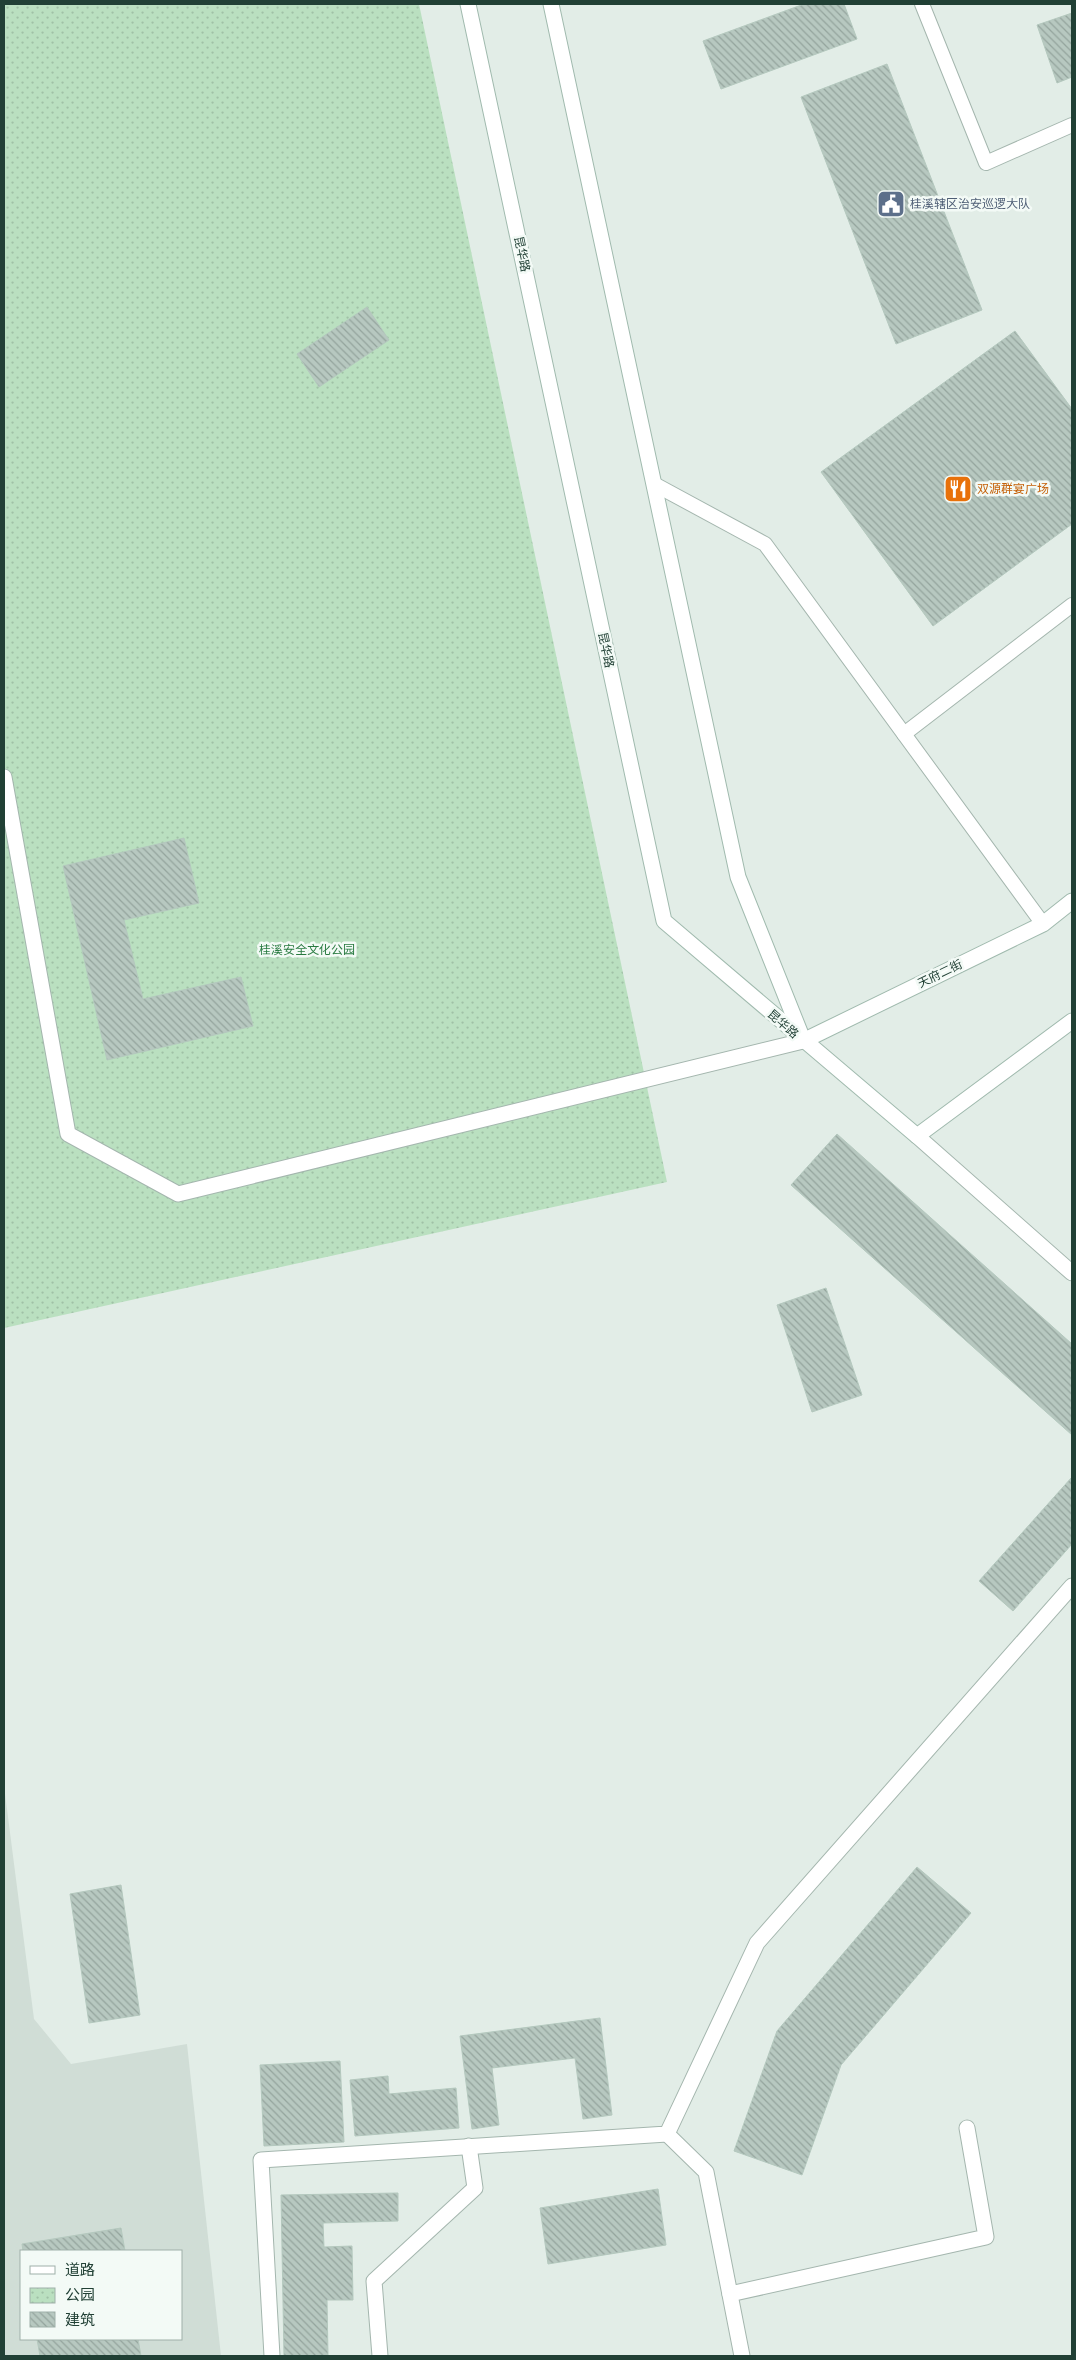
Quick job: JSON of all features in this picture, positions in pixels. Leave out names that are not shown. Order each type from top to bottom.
[{"type":"street","name":"昆华路","points":[[468,4],[664,921],[803,1041]]},
{"type":"street","name":"昆华路","points":[[551,4],[738,877],[803,1041]]},
{"type":"street","name":"天府二街","points":[[4,777],[68,1134],[178,1194],[803,1041],[1043,924],[1072,901]]},
{"type":"street","points":[[917,1136],[1072,1021]]},
{"type":"street","points":[[803,1041],[917,1136],[1072,1273]]},
{"type":"street","points":[[667,2134],[757,1943],[1072,1586]]},
{"type":"street","points":[[730,2294],[986,2237],[967,2128]]},
{"type":"street","points":[[272,2356],[261,2160],[667,2134],[706,2172],[742,2356]]},
{"type":"street","points":[[380,2356],[374,2281],[475,2188],[468,2146]]},
{"type":"lane","points":[[922,4],[986,163],[1072,124]]},
{"type":"lane","points":[[654,484],[765,544],[1043,924]]},
{"type":"lane","points":[[904,734],[1072,605]]},
{"type":"shaded area","points":[[4,1786],[34,2019],[71,2064],[187,2044],[221,2356],[4,2356]]},
{"type":"green space","name":"桂溪安全文化公园","points":[[4,4],[419,4],[667,1182],[4,1328]]},
{"type":"building","points":[[804,4],[844,4],[857,39],[721,89],[703,41]]},
{"type":"building","points":[[1072,13],[1072,77],[1057,83],[1037,25]]},
{"type":"building","name":"桂溪辖区治安巡逻大队","points":[[887,64],[982,310],[896,344],[801,97]]},
{"type":"building","points":[[367,307],[389,340],[319,387],[297,354]]},
{"type":"building","points":[[1015,331],[1072,409],[1072,524],[933,626],[821,472]]},
{"type":"building","points":[[184,838],[199,903],[124,920],[143,999],[241,977],[253,1026],[107,1060],[63,866]]},
{"type":"building","points":[[837,1134],[1072,1344],[1072,1435],[791,1185]]},
{"type":"building","points":[[826,1288],[862,1395],[812,1412],[777,1305]]},
{"type":"building","points":[[1072,1477],[1072,1544],[1013,1611],[979,1581]]},
{"type":"building","points":[[917,1867],[971,1913],[841,2065],[802,2175],[734,2151],[777,2031]]},
{"type":"building","points":[[121,1885],[140,2015],[89,2023],[70,1894]]},
{"type":"building","points":[[600,2018],[612,2115],[583,2119],[575,2058],[492,2068],[499,2125],[472,2129],[460,2036]]},
{"type":"building","points":[[340,2061],[344,2142],[264,2146],[260,2065]]},
{"type":"building","points":[[388,2076],[389,2094],[456,2088],[459,2128],[355,2136],[350,2080]]},
{"type":"building","points":[[658,2189],[666,2245],[548,2264],[540,2208]]},
{"type":"building","points":[[398,2193],[398,2221],[323,2223],[324,2247],[352,2246],[353,2300],[327,2300],[328,2356],[284,2356],[281,2195]]},
{"type":"building","points":[[121,2228],[125,2250],[23,2250],[22,2244]]},
{"type":"building","points":[[37,2340],[138,2340],[141,2356],[40,2356]]},
{"type":"place","name":"桂溪辖区治安巡逻大队","points":[[891,204]]},
{"type":"place","name":"双源群宴广场","points":[[958,489]]}]
